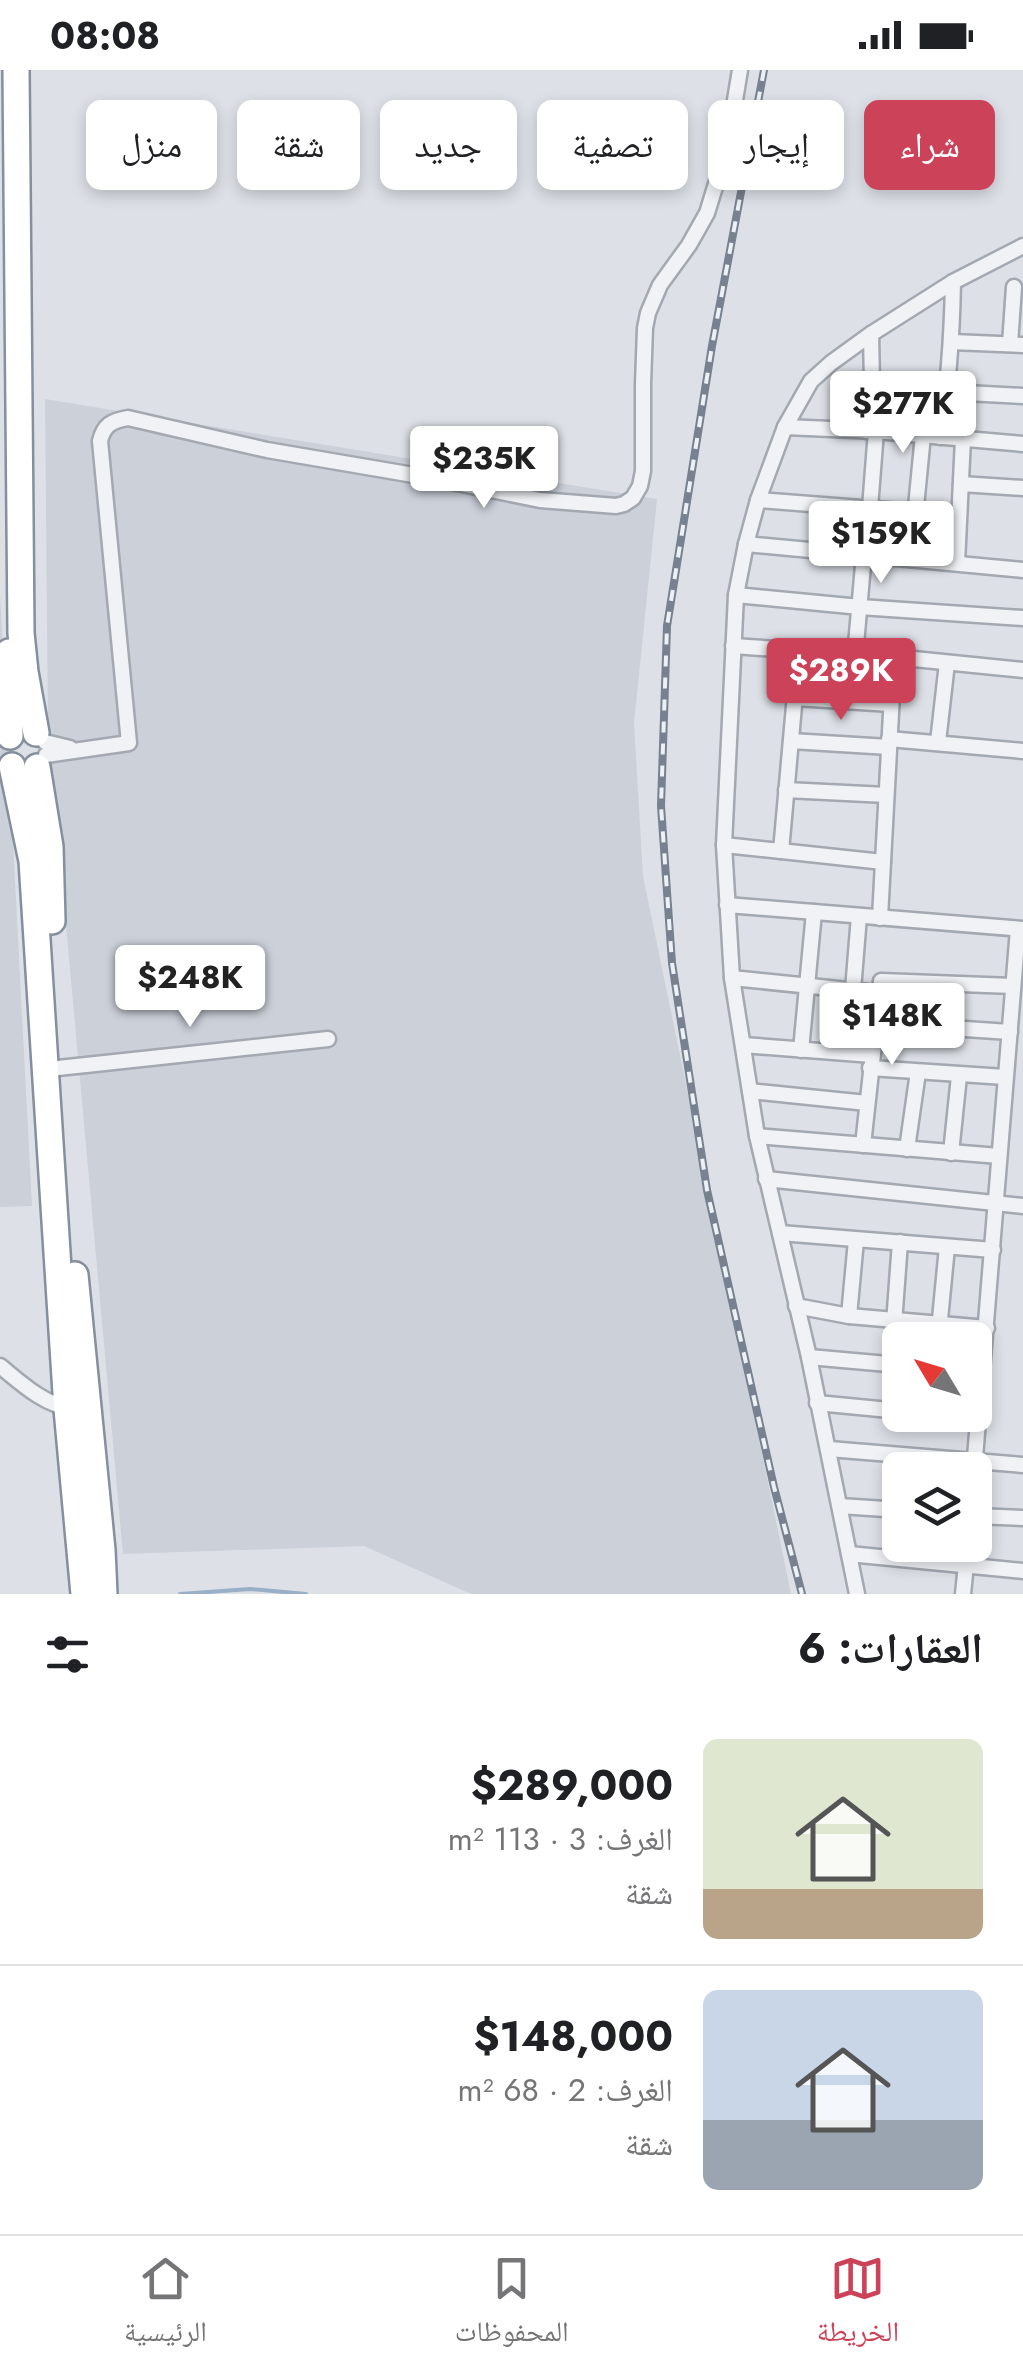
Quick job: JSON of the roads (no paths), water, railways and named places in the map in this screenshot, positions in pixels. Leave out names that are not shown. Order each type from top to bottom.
[{"type":"highway","points":[[16,70],[22,633],[31,750],[32,862],[77,1407],[84,1594]]},
{"type":"highway","points":[[0,92],[4,503],[31,750],[50,847],[61,1194]]},
{"type":"highway","points":[[77,1407],[102,1550],[104,1594]]},
{"type":"street","points":[[31,750],[129,744],[100,442],[103,431],[115,420],[128,418],[267,450],[540,500],[616,506],[633,498],[643,471],[648,314],[660,285],[688,245],[713,198],[728,148],[740,70]]},
{"type":"street","points":[[857,1594],[809,1357],[757,1136],[732,978],[724,845],[736,595],[758,500],[785,427],[811,381],[870,334],[953,282],[1023,246]]},
{"type":"street","points":[[940,436],[948,392],[953,282]]},
{"type":"street","points":[[952,342],[1016,345],[1014,286]]},
{"type":"street","points":[[870,334],[870,508]]},
{"type":"street","points":[[872,384],[1023,396]]},
{"type":"street","points":[[785,427],[1023,444]]},
{"type":"street","points":[[910,558],[923,435]]},
{"type":"street","points":[[957,563],[964,439]]},
{"type":"street","points":[[961,484],[1023,488]]},
{"type":"street","points":[[758,500],[914,512]]},
{"type":"street","points":[[746,544],[1023,570]]},
{"type":"street","points":[[855,656],[864,554]]},
{"type":"street","points":[[736,595],[1023,618]]},
{"type":"street","points":[[734,646],[1023,670]]},
{"type":"street","points":[[780,851],[799,650]]},
{"type":"street","points":[[880,918],[894,657]]},
{"type":"street","points":[[938,742],[947,663]]},
{"type":"street","points":[[794,698],[891,704]]},
{"type":"street","points":[[790,741],[938,742],[1023,750]]},
{"type":"street","points":[[786,790],[886,795]]},
{"type":"street","points":[[724,845],[883,862]]},
{"type":"street","points":[[727,905],[1020,929],[988,1322]]},
{"type":"street","points":[[801,1050],[814,912]]},
{"type":"street","points":[[853,990],[859,916]]},
{"type":"street","points":[[732,978],[878,993]]},
{"type":"street","points":[[862,1145],[880,981],[1014,986]]},
{"type":"street","points":[[875,1024],[1010,1032]]},
{"type":"street","points":[[58,1068],[328,1038]]},
{"type":"street","points":[[742,1045],[801,1050],[918,1072],[1005,1077]]},
{"type":"street","points":[[908,1149],[918,1072]]},
{"type":"street","points":[[951,1153],[959,1076]]},
{"type":"street","points":[[750,1091],[867,1103]]},
{"type":"street","points":[[757,1136],[999,1156]]},
{"type":"street","points":[[766,1179],[1023,1206]]},
{"type":"street","points":[[780,1233],[994,1250]]},
{"type":"street","points":[[848,1316],[856,1240]]},
{"type":"street","points":[[892,1320],[900,1242]]},
{"type":"street","points":[[940,1322],[946,1247]]},
{"type":"street","points":[[796,1306],[900,1322]]},
{"type":"street","points":[[809,1357],[882,1364]]},
{"type":"street","points":[[0,1366],[47,1400],[77,1407]]},
{"type":"street","points":[[818,1404],[882,1409]]},
{"type":"street","points":[[829,1450],[882,1456]]},
{"type":"street","points":[[992,1466],[1023,1465]]},
{"type":"street","points":[[840,1506],[882,1509]]},
{"type":"street","points":[[992,1517],[1023,1518]]},
{"type":"street","points":[[850,1554],[1023,1571]]},
{"type":"street","points":[[964,1594],[966,1562]]},
{"type":"waterway","points":[[180,1594],[250,1589],[306,1594]]},
{"type":"railway","points":[[764,70],[712,346],[667,626],[661,806],[672,963],[707,1190],[802,1594]]}]
